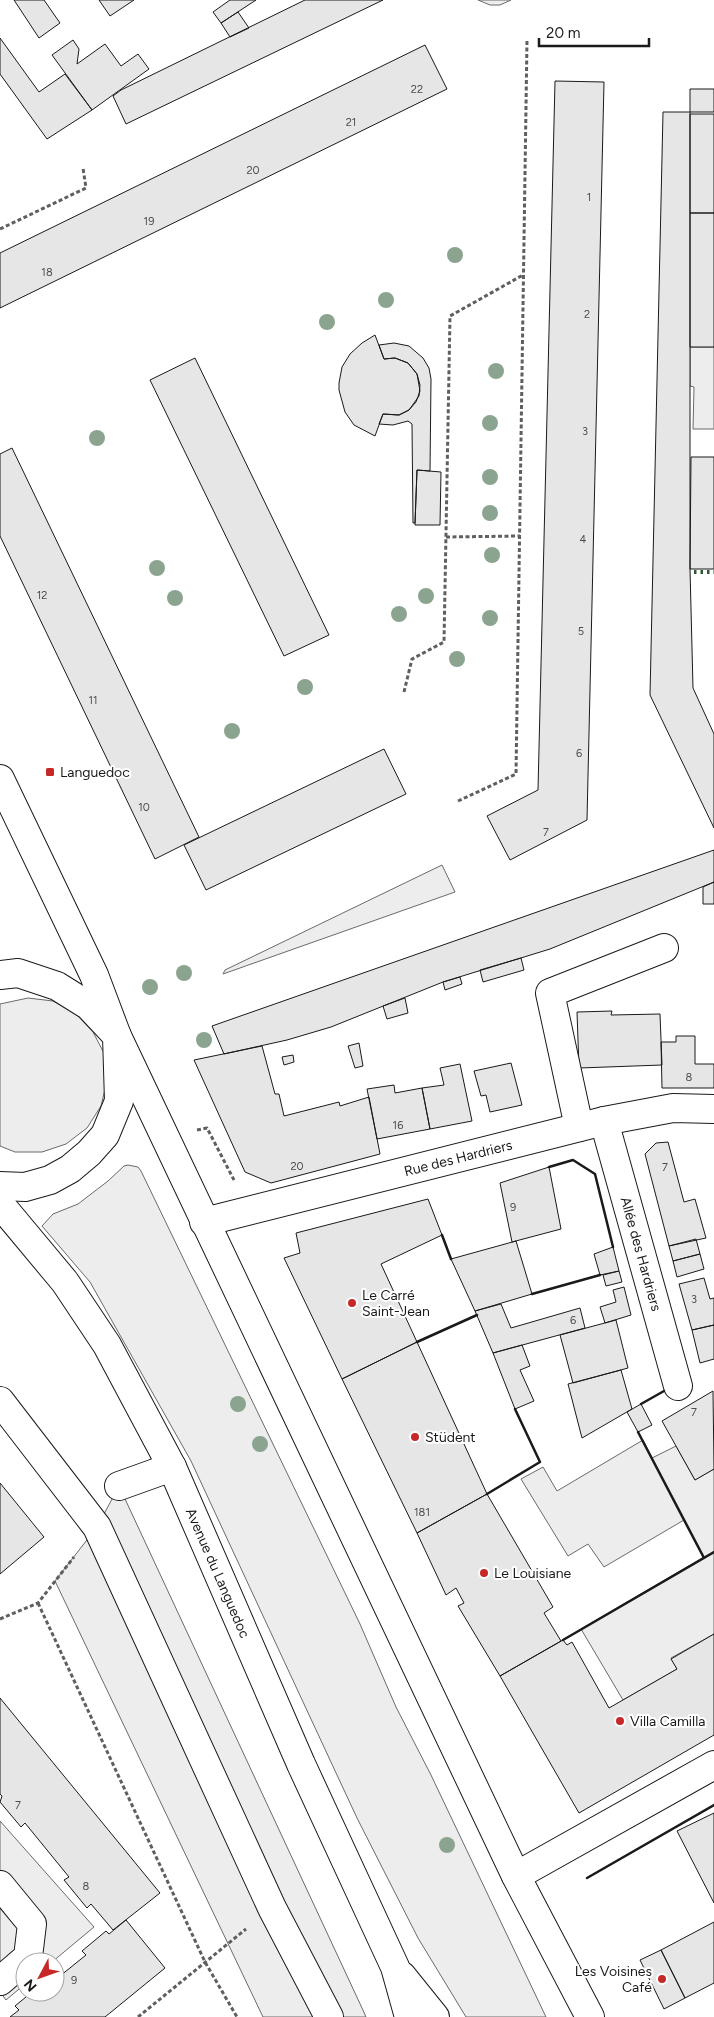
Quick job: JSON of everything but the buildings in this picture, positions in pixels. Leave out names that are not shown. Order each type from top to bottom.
[{"type":"main road","points":[[0,779],[94,975],[117,1036],[204,1222],[516,1876],[590,2017]]},
{"type":"main road","name":"Allée des Hardriers","points":[[664,948],[550,993],[591,1124],[678,1386]]},
{"type":"main road","points":[[0,975],[18,973],[56,986],[89,1006],[117,1036],[119,1101],[105,1135],[70,1169],[50,1180],[25,1186],[0,1186]]},
{"type":"main road","name":"Rue des Hardriers","points":[[204,1222],[591,1124],[673,1108],[714,1109]]},
{"type":"main road","name":"Avenue du Languedoc","points":[[0,1204],[64,1282],[107,1345],[172,1467],[301,1764],[395,1967],[409,2017]]},
{"type":"main road","points":[[0,1401],[97,1527],[272,1908],[329,2017]]},
{"type":"main road","points":[[119,1486],[172,1467]]},
{"type":"main road","points":[[516,1876],[714,1765]]},
{"type":"main road","points":[[0,1885],[32,1924],[28,1957],[0,1980]]},
{"type":"main road","name":"Avenue du Languedoc","points":[[395,1967],[435,2017]]},
{"type":"path","points":[[458,801],[516,774],[527,40]]},
{"type":"path","points":[[0,229],[86,188],[83,168]]},
{"type":"path","points":[[404,692],[412,659],[444,642],[450,316],[523,275]]},
{"type":"path","points":[[446,537],[520,536]]},
{"type":"path","points":[[170,1148],[195,1130],[207,1128],[249,1210]]},
{"type":"path","points":[[0,1619],[38,1603],[97,1527]]},
{"type":"path","points":[[38,1603],[205,1962],[237,2017]]},
{"type":"path","points":[[138,2017],[272,1908]]},
{"type":"shaded area","points":[[478,0],[511,0],[500,5],[490,5]]},
{"type":"shaded area","points":[[690,347],[714,347],[714,429],[693,429],[694,387],[690,386]]},
{"type":"shaded area","points":[[442,865],[455,892],[223,974],[225,970]]},
{"type":"shaded area","points":[[28,998],[53,1001],[75,1013],[93,1032],[105,1055],[107,1081],[101,1106],[87,1128],[66,1144],[42,1152],[15,1152],[0,1146],[0,1004]]},
{"type":"shaded area","points":[[124,1166],[138,1167],[141,1171],[360,1624],[396,1707],[431,1775],[546,2017],[466,2017],[418,1938],[357,1818],[191,1461],[90,1282],[42,1226],[53,1214],[78,1204]]},
{"type":"shaded area","points":[[643,1440],[652,1458],[676,1446],[695,1480],[714,1469],[714,1634],[671,1658],[677,1669],[623,1700],[581,1629],[704,1557],[684,1520],[604,1567],[588,1544],[568,1556],[521,1479],[543,1467],[557,1491]]},
{"type":"shaded area","points":[[119,1486],[366,2017],[263,2017],[55,1581],[97,1527]]},
{"type":"shaded area","points":[[0,1821],[94,1927],[64,1952],[15,1952],[15,1992],[6,2000],[0,1992]]},
{"type":"hedge","points":[[694,572],[714,572]]},
{"type":"wall","points":[[549,1167],[573,1160],[595,1174],[613,1247]]},
{"type":"wall","points":[[442,1235],[451,1259]]},
{"type":"wall","points":[[532,1294],[600,1275]]},
{"type":"wall","points":[[417,1342],[477,1315]]},
{"type":"wall","points":[[641,1404],[664,1391]]},
{"type":"wall","points":[[487,1494],[540,1462],[515,1409]]},
{"type":"wall","points":[[638,1432],[704,1558]]},
{"type":"wall","points":[[563,1640],[714,1552]]},
{"type":"wall","points":[[587,1878],[714,1805]]},
{"type":"place","name":"Languedoc","points":[[50,772]]},
{"type":"place","name":"Le Carré Saint-Jean","points":[[352,1303]]},
{"type":"place","name":"Stüdent","points":[[415,1437]]},
{"type":"place","name":"Le Louisiane","points":[[484,1573]]},
{"type":"place","name":"Villa Camilla","points":[[620,1721]]},
{"type":"place","name":"Les Voisines Café","points":[[662,1979]]}]
